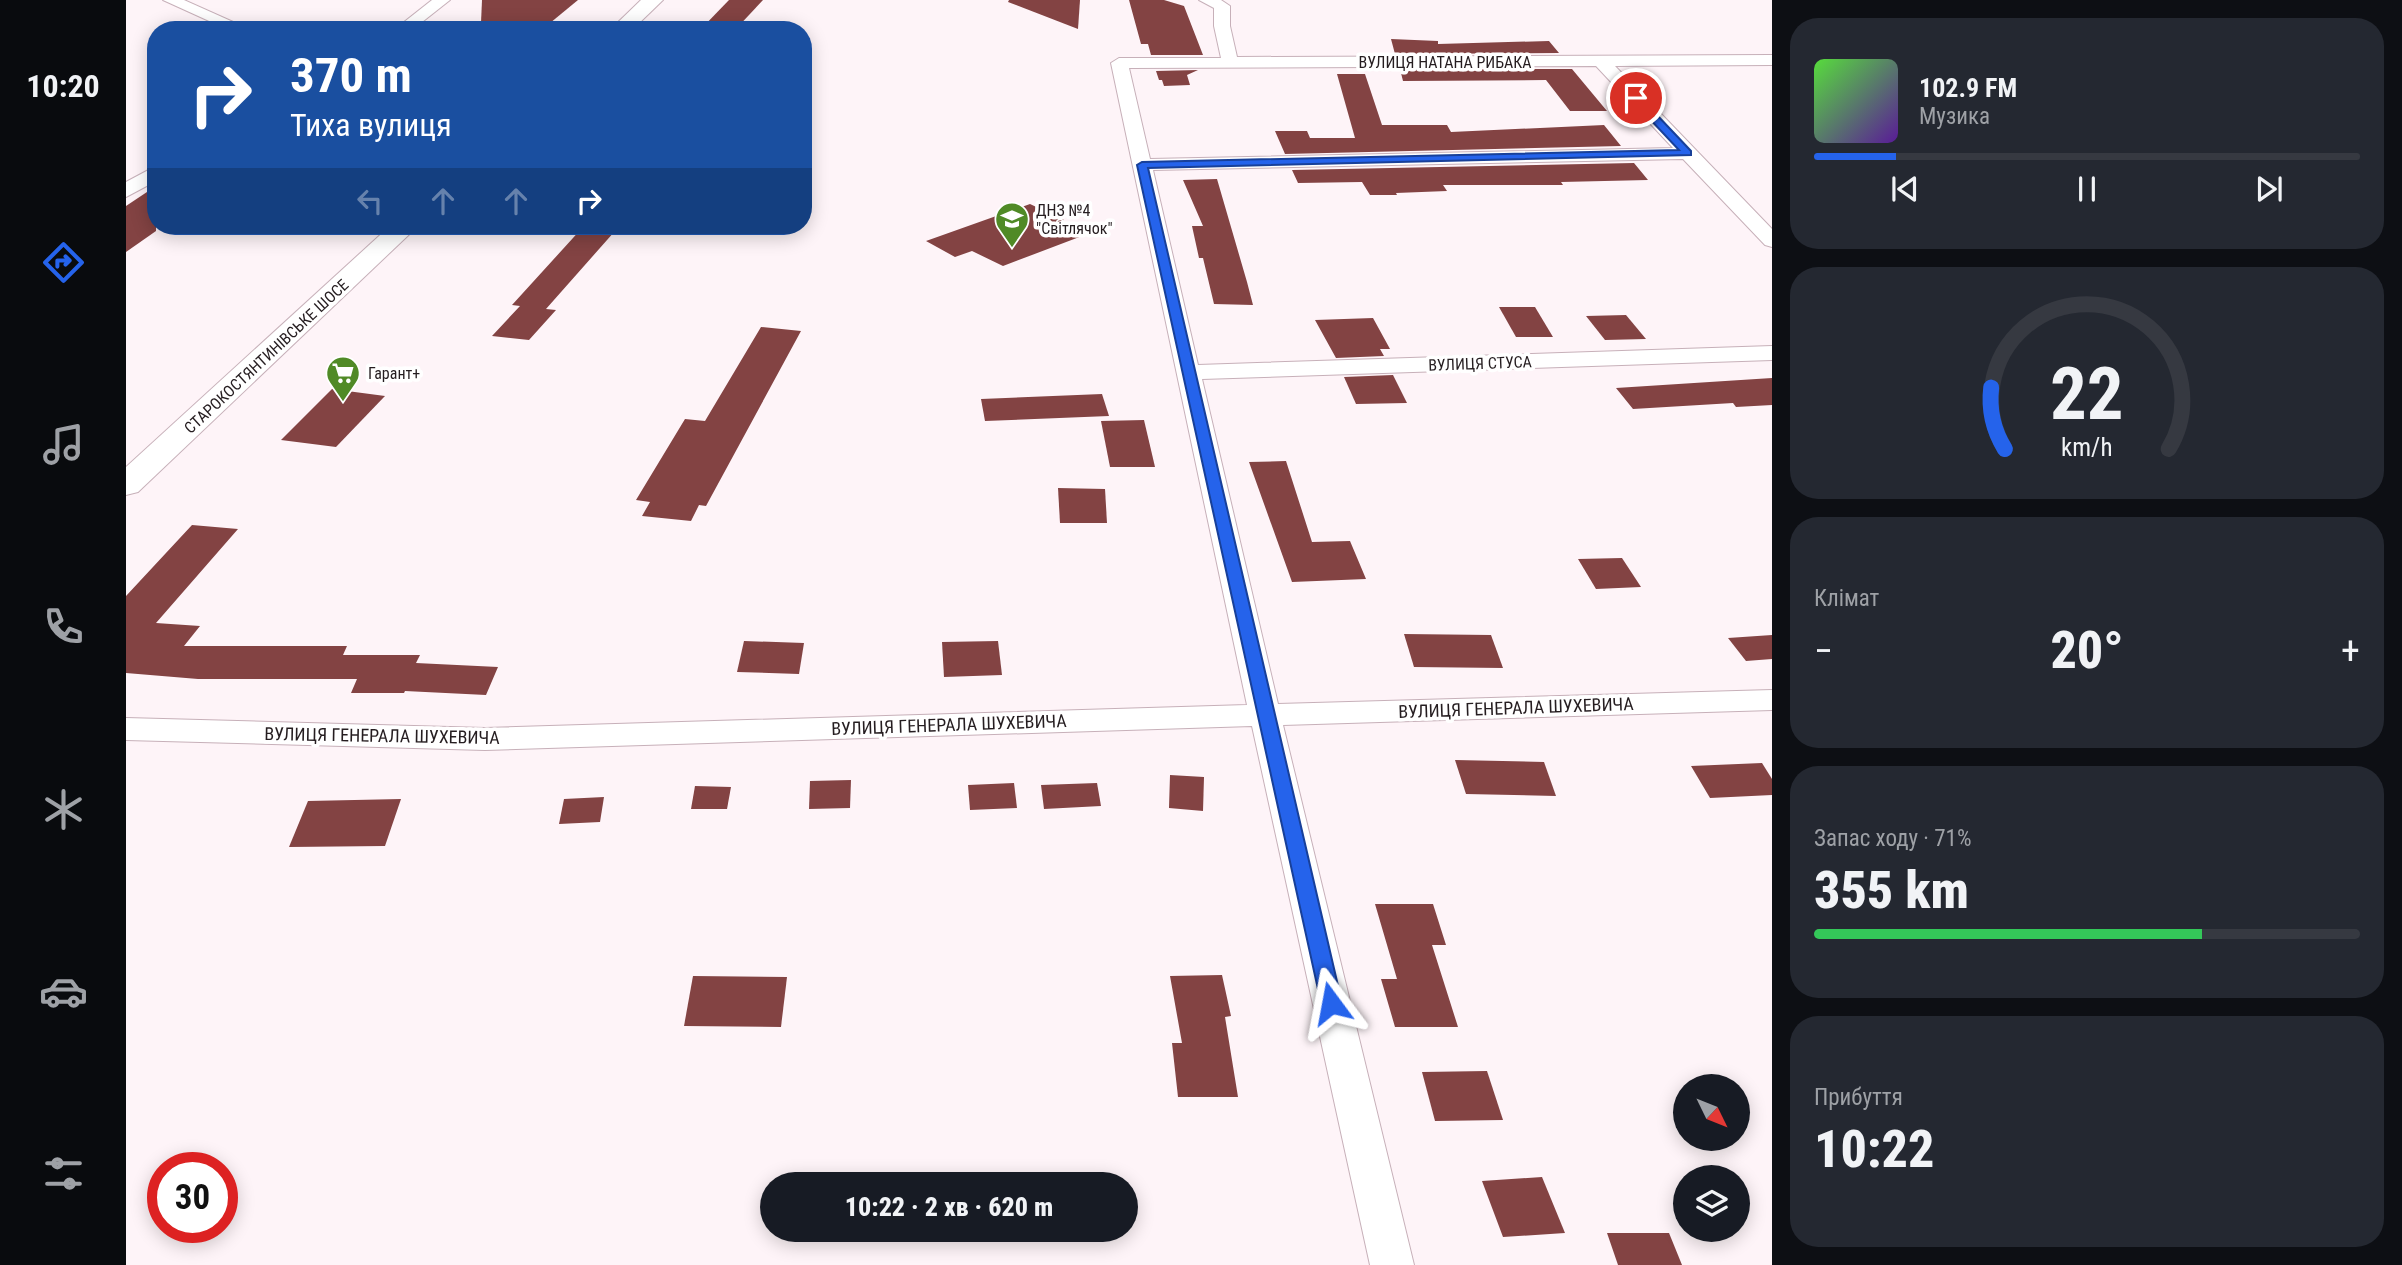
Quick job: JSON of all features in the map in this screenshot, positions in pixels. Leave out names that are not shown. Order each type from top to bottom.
[{"type":"main road","points":[[630,21],[653,0]]},
{"type":"main road","name":"СТАРОКОСТЯНТИНІВСЬКЕ ШОСЕ","points":[[126,485],[395,235]]},
{"type":"street","points":[[172,0],[222,21]]},
{"type":"street","points":[[414,21],[442,0]]},
{"type":"street","points":[[1207,0],[1222,6],[1222,26],[1230,63]]},
{"type":"street","name":"ВУЛИЦЯ НАТАНА РИБАКА","points":[[1142,165],[1119,63],[1772,60]]},
{"type":"street","points":[[1601,61],[1772,241]]},
{"type":"street","points":[[1392,1265],[1142,165],[1688,153]]},
{"type":"street","points":[[126,191],[147,178]]},
{"type":"street","name":"ВУЛИЦЯ СТУСА","points":[[1188,372],[1772,353]]},
{"type":"street","name":"ВУЛИЦЯ ГЕНЕРАЛА ШУХЕВИЧА","points":[[126,729],[485,739],[1772,700]]},
{"type":"building","points":[[482,0],[578,0],[552,21],[481,21]]},
{"type":"building","points":[[729,0],[763,0],[743,21],[709,21]]},
{"type":"building","points":[[1080,0],[1078,29],[1008,2]]},
{"type":"building","points":[[1129,0],[1164,0],[1184,6],[1203,55],[1151,55],[1148,44],[1141,44]]},
{"type":"building","points":[[1391,39],[1438,41],[1438,44],[1549,41],[1559,53],[1395,54]]},
{"type":"building","points":[[1400,69],[1572,69],[1607,111],[1570,111],[1546,80],[1403,81]]},
{"type":"building","points":[[1198,70],[1187,75],[1190,85],[1164,86],[1156,71]]},
{"type":"building","points":[[1337,74],[1365,74],[1382,125],[1447,125],[1451,132],[1604,125],[1621,146],[1285,154],[1275,131],[1307,131],[1310,138],[1355,138]]},
{"type":"building","points":[[1634,163],[1648,180],[1561,182],[1563,185],[1443,185],[1447,191],[1396,193],[1397,195],[1370,195],[1362,182],[1298,183],[1292,170]]},
{"type":"building","points":[[1217,179],[1253,305],[1214,304],[1203,258],[1199,258],[1192,226],[1203,226],[1183,180]]},
{"type":"building","points":[[147,192],[147,235],[150,235],[126,252],[126,206]]},
{"type":"building","points":[[1030,204],[1064,220],[1056,223],[1082,236],[1003,266],[972,251],[955,257],[926,241]]},
{"type":"building","points":[[576,235],[611,235],[546,309],[556,310],[529,340],[492,336],[520,306],[512,305]]},
{"type":"building","points":[[1499,307],[1535,307],[1553,337],[1516,337]]},
{"type":"building","points":[[1626,315],[1646,339],[1605,340],[1586,316]]},
{"type":"building","points":[[1373,318],[1390,349],[1380,349],[1384,356],[1336,358],[1315,320]]},
{"type":"building","points":[[761,327],[801,331],[706,506],[699,505],[691,521],[642,516],[650,502],[636,500],[685,419],[705,421]]},
{"type":"building","points":[[1393,375],[1407,403],[1356,404],[1344,377]]},
{"type":"building","points":[[1772,378],[1772,405],[1736,407],[1733,403],[1633,409],[1616,388]]},
{"type":"building","points":[[332,389],[385,396],[336,447],[281,440]]},
{"type":"building","points":[[1102,394],[1109,416],[985,421],[981,399]]},
{"type":"building","points":[[1144,420],[1155,467],[1110,467],[1101,421]]},
{"type":"building","points":[[1286,461],[1312,542],[1350,541],[1366,579],[1292,582],[1249,462]]},
{"type":"building","points":[[1058,488],[1105,489],[1107,523],[1060,523]]},
{"type":"building","points":[[192,525],[238,529],[156,623],[200,626],[184,646],[347,646],[343,655],[420,655],[416,663],[498,667],[486,695],[405,691],[351,693],[357,679],[198,679],[126,673],[126,596]]},
{"type":"building","points":[[1622,558],[1641,587],[1596,589],[1578,559]]},
{"type":"building","points":[[1404,634],[1491,635],[1503,668],[1414,667]]},
{"type":"building","points":[[1772,635],[1772,659],[1746,661],[1728,638]]},
{"type":"building","points":[[744,641],[804,643],[799,674],[737,672]]},
{"type":"building","points":[[998,641],[1002,675],[944,677],[942,642]]},
{"type":"building","points":[[1455,760],[1544,762],[1556,796],[1466,794]]},
{"type":"building","points":[[1762,763],[1772,779],[1772,795],[1710,798],[1691,766]]},
{"type":"building","points":[[1170,775],[1204,777],[1203,811],[1169,808]]},
{"type":"building","points":[[851,780],[850,808],[809,809],[810,781]]},
{"type":"building","points":[[1014,783],[1017,808],[970,810],[968,785]]},
{"type":"building","points":[[1097,783],[1101,806],[1044,809],[1041,785]]},
{"type":"building","points":[[695,786],[731,787],[727,809],[691,809]]},
{"type":"building","points":[[604,797],[600,822],[559,824],[564,799]]},
{"type":"building","points":[[401,799],[385,846],[289,847],[308,801]]},
{"type":"building","points":[[1375,904],[1433,904],[1446,945],[1432,945],[1458,1027],[1395,1027],[1381,979],[1397,979]]},
{"type":"building","points":[[1222,975],[1231,1016],[1225,1017],[1238,1097],[1178,1097],[1172,1043],[1182,1043],[1170,976]]},
{"type":"building","points":[[693,976],[787,977],[781,1027],[684,1026]]},
{"type":"building","points":[[1487,1071],[1503,1120],[1435,1121],[1422,1072]]},
{"type":"building","points":[[1542,1177],[1565,1233],[1503,1237],[1482,1181]]},
{"type":"building","points":[[1607,1233],[1669,1233],[1682,1265],[1618,1265]]},
{"type":"place","name":"ДНЗ №4 \"Світлячок\"","points":[[1012,249]]},
{"type":"place","name":"Гарант+","points":[[343,403]]},
{"type":"route","points":[[1331,1003],[1142,165],[1688,153],[1636,98]]}]
